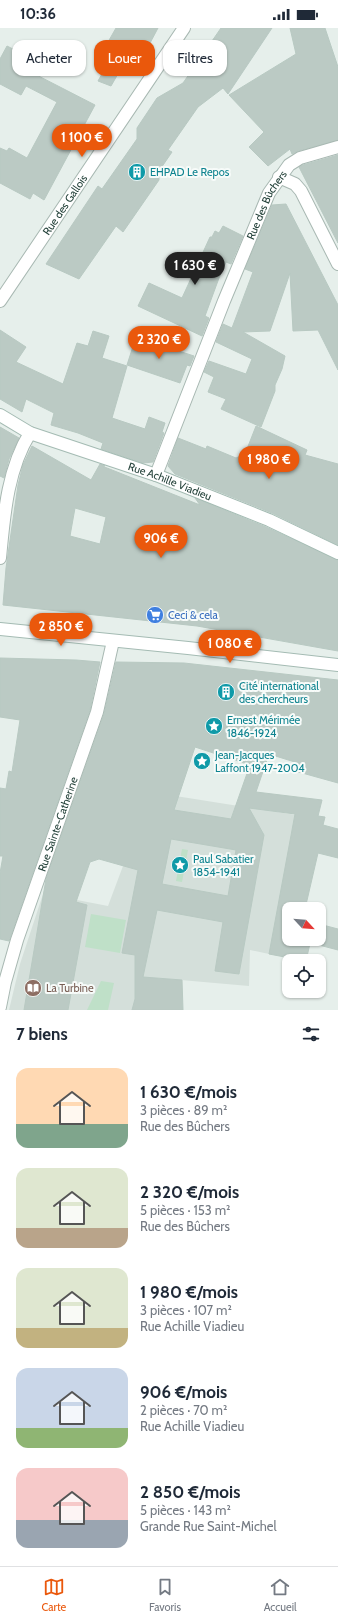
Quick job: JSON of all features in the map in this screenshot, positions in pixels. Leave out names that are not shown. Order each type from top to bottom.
[{"type":"street","name":"Rue des Gallois","points":[[0,301],[184,28]]},
{"type":"street","name":"Rue des Bûchers","points":[[156,475],[224,301],[269,193],[289,165],[300,158],[338,147]]},
{"type":"street","points":[[280,177],[295,184],[301,191],[338,264]]},
{"type":"street","name":"Rue Achille Viadieu","points":[[0,415],[30,433],[156,475],[269,520],[338,553]]},
{"type":"street","points":[[0,558],[6,500],[16,465],[25,440],[30,433]]},
{"type":"street","points":[[0,629],[295,659],[338,665]]},
{"type":"street","name":"Rue Sainte-Catherine","points":[[0,1007],[5,982],[17,940],[97,712],[113,641]]},
{"type":"shaded area","points":[[163,794],[315,818],[291,902],[282,902],[282,946],[285,946],[284,954],[282,954],[282,957],[250,950],[249,986],[158,978],[159,1010],[9,1010],[20,964],[44,891],[77,900],[108,906],[123,866]]},
{"type":"green space","points":[[182,849],[188,850],[182,882],[176,881]]},
{"type":"green space","points":[[91,914],[126,920],[120,953],[85,947]]},
{"type":"green space","points":[[101,981],[114,983],[108,1010],[87,1010]]},
{"type":"building","points":[[116,28],[158,28],[152,40],[109,40]]},
{"type":"building","name":"EHPAD Le Repos","points":[[221,28],[272,28],[228,94],[223,88],[198,107],[168,150],[172,152],[159,171],[159,180],[123,232],[116,226],[79,279],[46,264],[98,186],[102,189],[137,139],[137,128],[157,98],[183,83],[188,76],[227,76],[227,40],[213,40]]},
{"type":"building","points":[[290,28],[325,28],[338,67],[338,140],[292,154],[290,149],[268,166],[249,147],[264,132],[229,95],[296,54]]},
{"type":"building","points":[[7,46],[12,48],[12,76],[39,76],[95,105],[44,200],[33,193],[30,199],[0,183],[0,148],[7,151],[9,148],[27,158],[57,102],[26,86],[21,95],[0,84],[0,59]]},
{"type":"building","points":[[101,76],[117,76],[111,86],[98,81]]},
{"type":"building","points":[[338,155],[338,243],[299,167]]},
{"type":"building","points":[[286,204],[338,305],[338,370],[318,330],[293,331],[290,273],[270,331],[243,332],[285,356],[282,369],[275,385],[275,391],[261,427],[221,409],[226,399],[208,392],[214,377],[204,372],[209,361],[246,374],[252,359],[216,342],[223,324],[232,328],[253,272],[245,269],[272,205]]},
{"type":"building","points":[[223,226],[243,236],[231,264],[226,262],[219,278],[205,316],[209,318],[202,336],[138,306],[149,283],[182,298],[210,237],[212,237],[215,231],[219,233]]},
{"type":"building","points":[[0,330],[26,347],[16,362],[63,384],[77,343],[88,346],[93,331],[109,336],[102,358],[127,366],[112,418],[145,429],[149,417],[165,423],[162,432],[164,433],[153,462],[143,463],[101,449],[103,443],[78,433],[51,425],[54,413],[26,399],[22,412],[0,399]]},
{"type":"building","points":[[136,337],[194,356],[190,366],[187,365],[180,383],[127,365]]},
{"type":"building","points":[[256,426],[307,450],[305,455],[338,464],[338,545],[272,513],[175,474],[168,466],[178,438],[206,449],[207,446],[236,458],[245,454]]},
{"type":"building","points":[[0,427],[19,438],[9,459],[4,478],[0,476]]},
{"type":"building","points":[[32,446],[91,480],[100,464],[200,505],[195,498],[266,527],[338,560],[338,651],[197,626],[3,605],[6,568],[18,485],[23,465]],"holes":[[[75,508],[106,517],[100,544],[70,536]]]},
{"type":"building","points":[[0,658],[100,662],[90,710],[9,941],[0,939],[0,873],[3,856],[0,856],[0,788],[6,789],[9,771],[12,772],[20,720],[0,717]]},
{"type":"building","points":[[116,662],[184,663],[338,680],[338,783],[295,771],[298,763],[269,754],[256,792],[322,800],[318,816],[325,817],[323,825],[338,829],[338,858],[318,853],[307,902],[282,902],[282,946],[309,946],[308,954],[282,954],[282,956],[269,954],[295,814],[249,808],[264,835],[239,974],[215,971],[223,922],[157,910],[143,977],[182,980],[183,1010],[132,1010],[135,999],[135,955],[122,953],[138,870],[99,859],[90,862],[76,902],[87,905],[68,1010],[24,1010],[46,879],[104,714]],"holes":[[[195,747],[250,765],[231,819],[174,810]],[[171,839],[236,850],[228,896],[162,884]]]},
{"type":"building","points":[[326,926],[338,929],[338,950],[323,946],[326,946]]},
{"type":"place","name":"EHPAD Le Repos","points":[[137,172]]},
{"type":"place","name":"Ceci & cela","points":[[155,615]]},
{"type":"place","name":"Cité international des chercheurs","points":[[226,692]]},
{"type":"place","name":"Ernest Mérimée 1846-1924","points":[[214,726]]},
{"type":"place","name":"Jean-Jacques Laffont 1947-2004","points":[[202,761]]},
{"type":"place","name":"Paul Sabatier 1854-1941","points":[[180,865]]},
{"type":"place","name":"La Turbine","points":[[33,988]]}]
